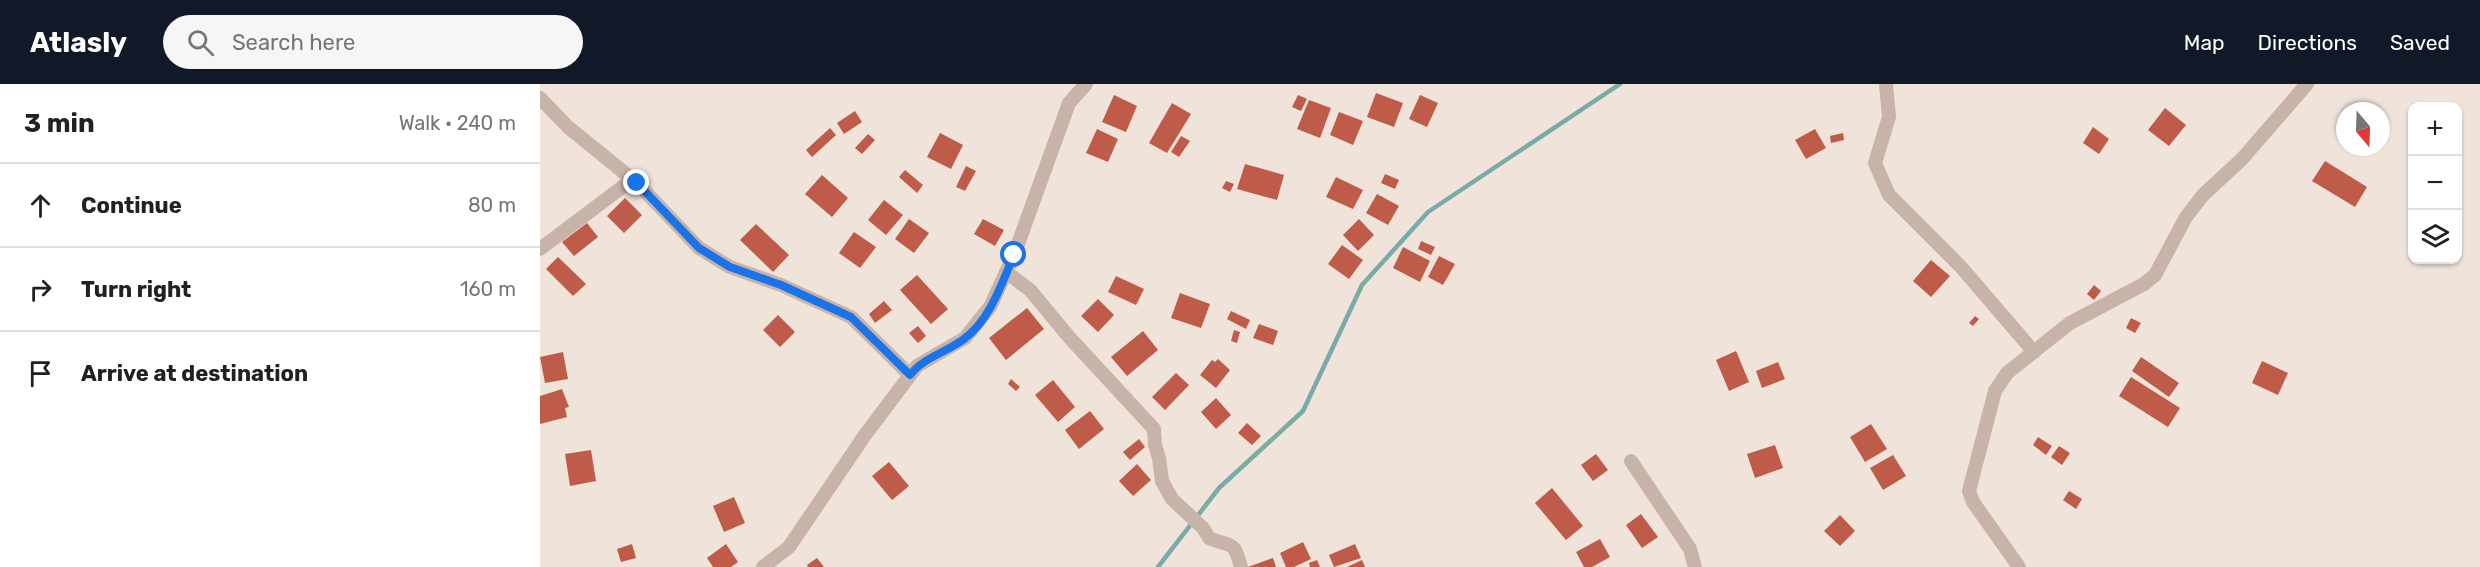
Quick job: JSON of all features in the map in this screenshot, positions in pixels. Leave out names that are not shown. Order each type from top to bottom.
[{"type":"street","points":[[763,567],[789,547],[865,435],[917,366],[965,338],[990,307],[1051,158],[1069,103],[1086,84]]},
{"type":"street","points":[[1886,84],[1889,117],[1875,163],[1889,195],[1961,267],[2034,352]]},
{"type":"street","points":[[2019,567],[1973,502],[1969,488],[1995,391],[2007,373],[2070,323],[2144,284],[2155,275],[2186,217],[2203,195],[2242,159],[2307,84]]},
{"type":"street","points":[[540,98],[568,127],[633,179],[699,248],[730,267],[781,285],[851,317],[910,375]]},
{"type":"street","points":[[540,249],[633,179]]},
{"type":"street","points":[[1006,272],[1030,290],[1069,337],[1154,429],[1160,475],[1172,499],[1203,528],[1209,538],[1230,544],[1237,554],[1240,567]]},
{"type":"street","points":[[1631,461],[1690,549],[1695,567]]},
{"type":"building","points":[[1376,93],[1403,103],[1394,127],[1367,117]]},
{"type":"building","points":[[1114,95],[1137,106],[1126,132],[1102,122]]},
{"type":"building","points":[[1298,95],[1307,99],[1301,111],[1292,107]]},
{"type":"building","points":[[1420,95],[1438,103],[1427,127],[1409,119]]},
{"type":"building","points":[[1309,100],[1331,108],[1320,138],[1297,129]]},
{"type":"building","points":[[1172,103],[1191,114],[1167,153],[1149,143]]},
{"type":"building","points":[[2165,108],[2186,125],[2169,146],[2148,130]]},
{"type":"building","points":[[855,111],[862,122],[844,134],[837,123]]},
{"type":"building","points":[[1339,112],[1363,121],[1353,145],[1330,135]]},
{"type":"building","points":[[2093,127],[2109,139],[2099,154],[2083,143]]},
{"type":"building","points":[[830,128],[836,135],[812,157],[806,150]]},
{"type":"building","points":[[1097,129],[1118,139],[1108,162],[1086,153]]},
{"type":"building","points":[[1815,129],[1826,148],[1806,159],[1795,140]]},
{"type":"building","points":[[940,133],[963,145],[951,169],[927,157]]},
{"type":"building","points":[[1843,133],[1844,140],[1831,143],[1830,136]]},
{"type":"building","points":[[868,134],[875,140],[862,154],[855,148]]},
{"type":"building","points":[[1181,136],[1190,141],[1179,157],[1171,152]]},
{"type":"building","points":[[2325,161],[2367,187],[2355,207],[2312,181]]},
{"type":"building","points":[[1245,164],[1284,175],[1277,200],[1237,189]]},
{"type":"building","points":[[966,166],[976,171],[965,191],[956,187]]},
{"type":"building","points":[[905,170],[923,185],[917,193],[899,177]]},
{"type":"building","points":[[1385,174],[1399,180],[1395,189],[1381,183]]},
{"type":"building","points":[[822,175],[848,198],[832,217],[805,194]]},
{"type":"building","points":[[1336,177],[1363,190],[1353,209],[1326,197]]},
{"type":"building","points":[[1226,181],[1234,184],[1230,192],[1222,188]]},
{"type":"building","points":[[1377,194],[1399,206],[1388,225],[1366,213]]},
{"type":"building","points":[[625,198],[642,215],[624,233],[607,216]]},
{"type":"building","points":[[884,200],[903,215],[886,235],[868,220]]},
{"type":"building","points":[[909,219],[929,233],[914,253],[895,239]]},
{"type":"building","points":[[983,219],[1004,230],[995,246],[974,234]]},
{"type":"building","points":[[1359,219],[1374,235],[1358,251],[1343,235]]},
{"type":"building","points":[[587,223],[598,237],[574,256],[562,242]]},
{"type":"building","points":[[756,224],[789,255],[773,272],[740,240]]},
{"type":"building","points":[[854,232],[876,247],[860,268],[839,253]]},
{"type":"building","points":[[1421,241],[1435,247],[1431,255],[1418,249]]},
{"type":"building","points":[[1342,245],[1363,260],[1349,279],[1328,264]]},
{"type":"building","points":[[1403,247],[1430,261],[1420,282],[1393,268]]},
{"type":"building","points":[[1439,256],[1455,264],[1443,285],[1428,277]]},
{"type":"building","points":[[558,257],[586,284],[573,296],[546,269]]},
{"type":"building","points":[[1931,260],[1950,276],[1931,297],[1913,281]]},
{"type":"building","points":[[917,275],[948,309],[931,324],[900,290]]},
{"type":"building","points":[[1116,276],[1144,289],[1136,305],[1108,292]]},
{"type":"building","points":[[2094,285],[2101,291],[2094,300],[2087,294]]},
{"type":"building","points":[[1180,293],[1210,304],[1201,328],[1171,318]]},
{"type":"building","points":[[1098,299],[1114,315],[1098,332],[1081,316]]},
{"type":"building","points":[[884,301],[892,310],[875,323],[869,314]]},
{"type":"building","points":[[1027,308],[1044,329],[1006,360],[989,338]]},
{"type":"building","points":[[1231,311],[1250,320],[1246,329],[1227,319]]},
{"type":"building","points":[[778,315],[795,332],[780,347],[763,330]]},
{"type":"building","points":[[1975,316],[1979,319],[1973,326],[1969,323]]},
{"type":"building","points":[[2131,318],[2141,323],[2135,333],[2126,328]]},
{"type":"building","points":[[1259,324],[1278,331],[1273,345],[1253,338]]},
{"type":"building","points":[[918,326],[926,336],[918,343],[909,333]]},
{"type":"building","points":[[1234,330],[1240,332],[1237,343],[1231,341]]},
{"type":"building","points":[[1143,331],[1158,350],[1127,376],[1111,357]]},
{"type":"building","points":[[1736,351],[1749,382],[1729,391],[1716,360]]},
{"type":"building","points":[[563,352],[568,379],[545,383],[540,357]]},
{"type":"building","points":[[2141,357],[2179,383],[2169,397],[2132,371]]},
{"type":"building","points":[[1218,359],[1230,370],[1216,388],[1200,375],[1212,360],[1215,362]]},
{"type":"building","points":[[2262,361],[2288,373],[2278,395],[2252,383]]},
{"type":"building","points":[[1778,362],[1785,379],[1762,388],[1756,371]]},
{"type":"building","points":[[1176,373],[1189,385],[1165,410],[1152,397]]},
{"type":"building","points":[[2131,377],[2180,408],[2168,427],[2119,396]]},
{"type":"building","points":[[1011,379],[1020,387],[1016,391],[1008,384]]},
{"type":"building","points":[[1053,380],[1075,407],[1058,422],[1035,395]]},
{"type":"building","points":[[562,389],[569,407],[565,408],[567,417],[540,424],[540,396]]},
{"type":"building","points":[[1216,398],[1231,415],[1216,429],[1201,412]]},
{"type":"building","points":[[1090,411],[1104,429],[1079,449],[1065,430]]},
{"type":"building","points":[[1247,423],[1261,436],[1252,445],[1238,433]]},
{"type":"building","points":[[1871,424],[1887,449],[1865,462],[1850,437]]},
{"type":"building","points":[[2038,437],[2052,446],[2046,455],[2033,445]]},
{"type":"building","points":[[1139,439],[1145,447],[1130,460],[1123,452]]},
{"type":"building","points":[[1775,445],[1783,468],[1755,478],[1747,454]]},
{"type":"building","points":[[2059,446],[2070,453],[2062,465],[2051,457]]},
{"type":"building","points":[[591,450],[596,481],[570,486],[565,454]]},
{"type":"building","points":[[1596,454],[1608,470],[1593,481],[1581,465]]},
{"type":"building","points":[[1893,455],[1906,476],[1883,490],[1870,468]]},
{"type":"building","points":[[889,462],[909,486],[892,500],[872,476]]},
{"type":"building","points":[[1137,464],[1151,480],[1133,496],[1119,481]]},
{"type":"building","points":[[1552,488],[1583,526],[1566,540],[1535,503]]},
{"type":"building","points":[[2069,491],[2082,499],[2076,509],[2063,500]]},
{"type":"building","points":[[734,497],[745,523],[724,532],[713,506]]},
{"type":"building","points":[[1641,514],[1658,537],[1642,548],[1626,525]]},
{"type":"building","points":[[1840,515],[1855,531],[1840,546],[1824,531]]},
{"type":"building","points":[[1600,539],[1610,557],[1592,567],[1584,567],[1576,552]]},
{"type":"building","points":[[1303,542],[1311,559],[1294,567],[1286,567],[1280,553]]},
{"type":"building","points":[[632,544],[636,558],[621,562],[617,549]]},
{"type":"building","points":[[726,544],[738,562],[731,567],[713,567],[707,558]]},
{"type":"building","points":[[1355,544],[1361,558],[1334,567],[1329,555]]},
{"type":"building","points":[[817,558],[824,567],[808,567],[807,565]]},
{"type":"building","points":[[1273,558],[1276,567],[1248,567]]},
{"type":"building","points":[[1317,560],[1320,567],[1310,567],[1309,563]]},
{"type":"building","points":[[1362,560],[1365,567],[1347,567]]},
{"type":"waterway","points":[[1158,567],[1219,488],[1303,411],[1362,285],[1428,212],[1620,84]]},
{"type":"route","points":[[637,183],[699,248],[730,267],[781,285],[851,317],[910,375],[917,366],[965,338],[979,324],[990,307],[1014,255]]}]
